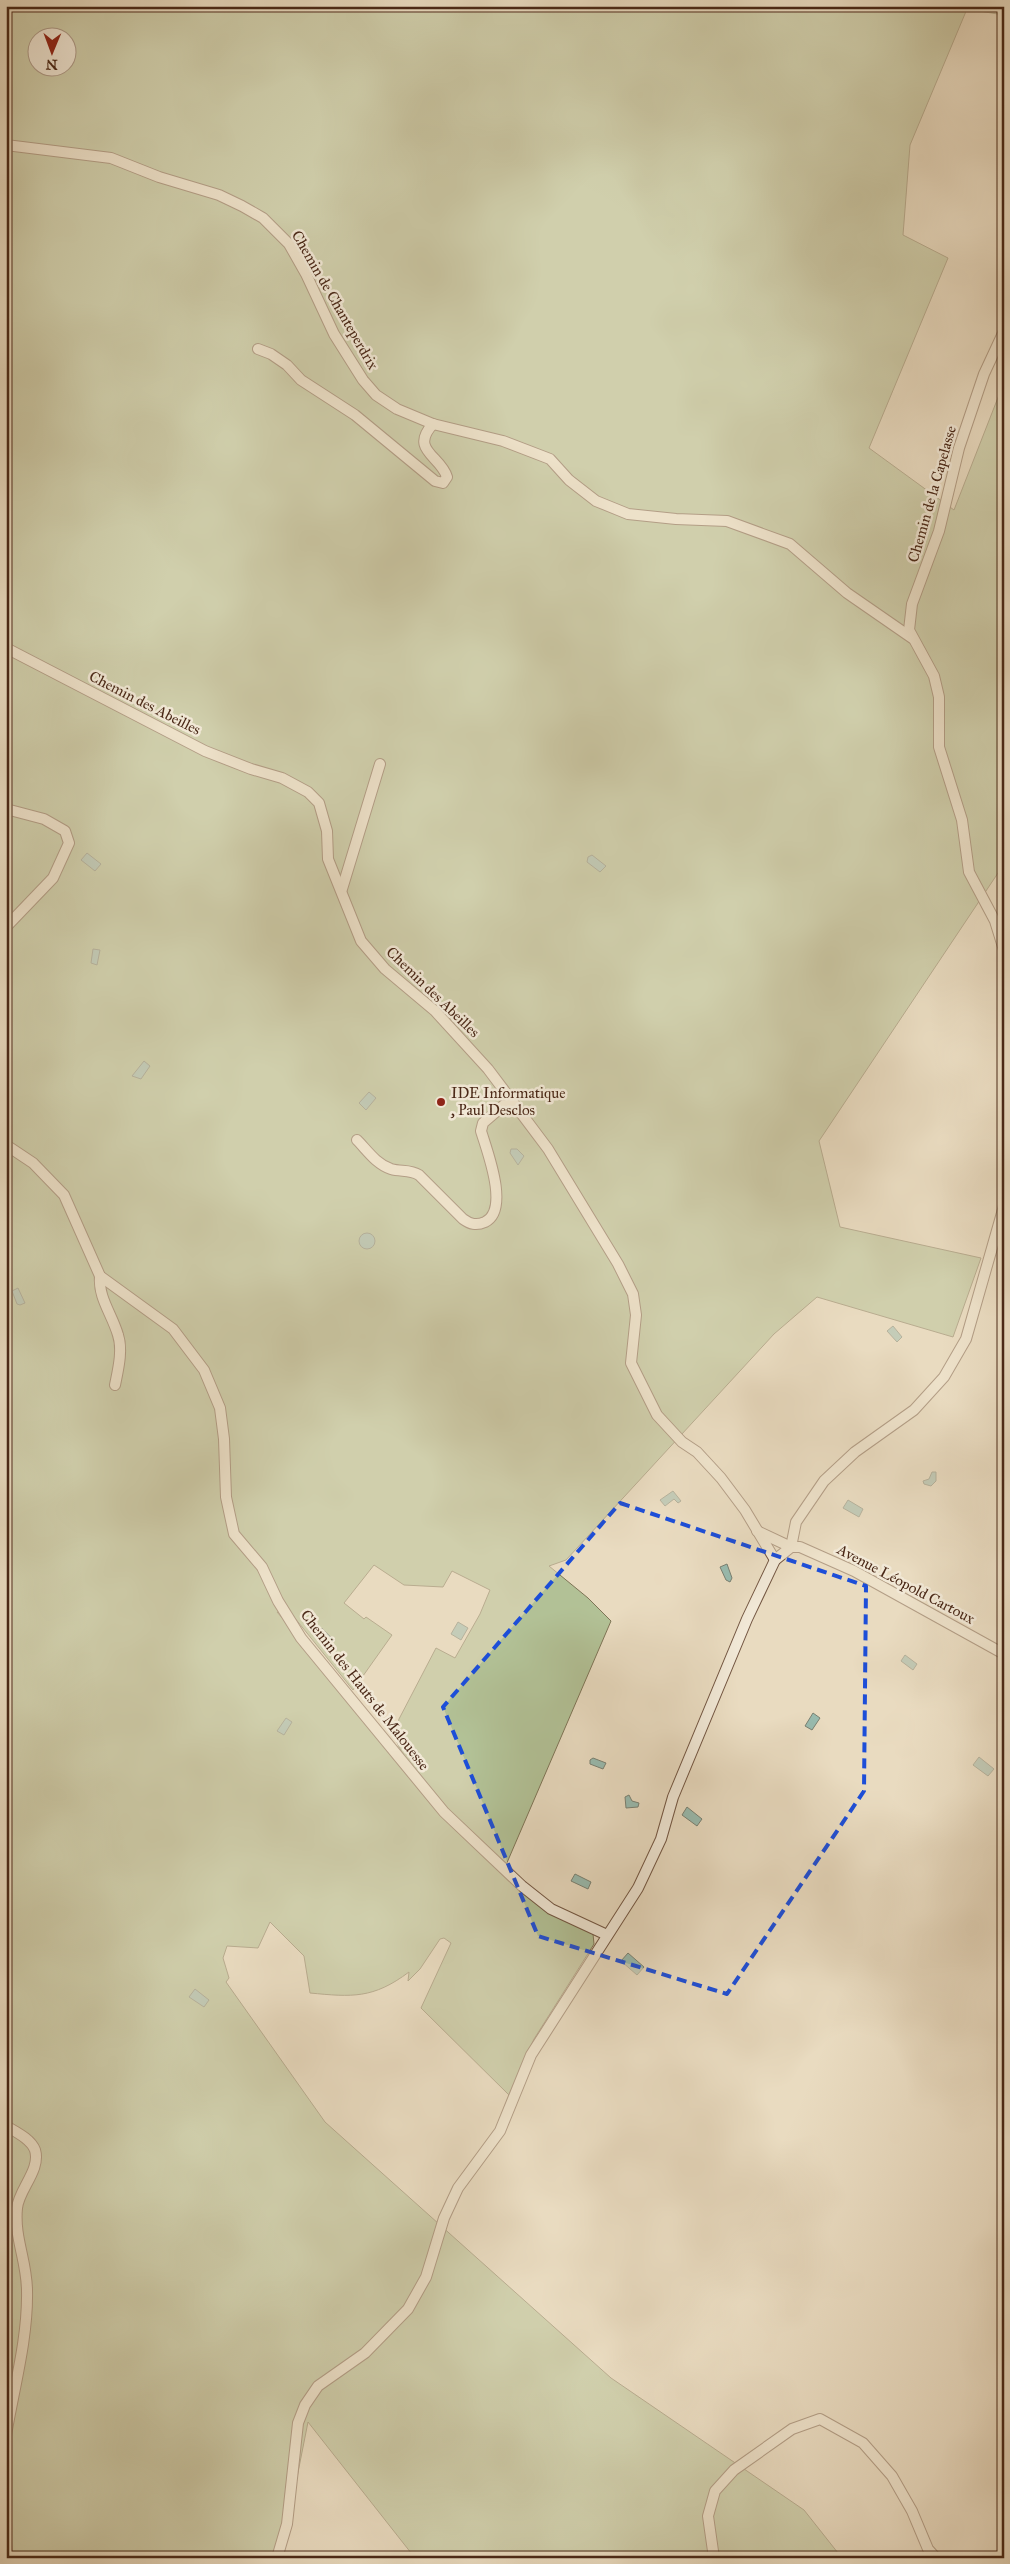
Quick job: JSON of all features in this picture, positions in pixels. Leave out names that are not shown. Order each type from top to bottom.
[{"type":"street","name":"Chemin de Chanteperdrix","points":[[6,145],[111,158],[159,177],[219,195],[263,218],[289,244],[306,274],[334,334],[362,380],[376,395],[397,409],[433,424],[503,441],[550,459],[569,480],[596,501],[628,514],[676,519],[727,521],[790,544],[847,593],[912,638]]},
{"type":"street","name":"Chemin de la Capelasse","points":[[1004,331],[984,374],[959,448],[939,531],[912,604],[909,630],[934,676],[937,690],[940,747],[962,820],[970,872],[995,921],[1004,950]]},
{"type":"street","points":[[258,349],[271,354],[288,365],[301,380],[355,415],[435,481],[443,483],[447,477],[445,471],[433,460],[424,442],[425,433],[433,424]]},
{"type":"street","name":"Chemin des Abeilles","points":[[6,648],[205,751],[251,770],[282,778],[308,792],[318,803],[328,831],[328,859],[342,889],[348,912],[361,941],[385,969],[435,1011],[488,1069],[548,1149],[618,1264],[633,1294],[636,1315],[631,1363],[657,1415],[682,1442],[697,1452],[721,1478],[775,1560]]},
{"type":"street","points":[[342,889],[380,764]]},
{"type":"street","points":[[6,809],[44,819],[65,831],[69,843],[53,878],[6,927]]},
{"type":"street","points":[[357,1140],[383,1165],[392,1169],[412,1171],[419,1175],[463,1219],[470,1224],[479,1224],[488,1220],[494,1212],[497,1202],[497,1191],[481,1131],[483,1123],[504,1105],[517,1108]]},
{"type":"street","points":[[6,1145],[33,1164],[64,1195],[100,1276],[99,1285],[103,1302],[118,1336],[119,1367],[115,1385]]},
{"type":"street","points":[[277,2558],[287,2524],[298,2423],[305,2405],[318,2386],[365,2353],[408,2309],[426,2277],[444,2218],[458,2188],[500,2130],[531,2055],[638,1888],[661,1839],[672,1797],[746,1619],[775,1560],[791,1547],[796,1522],[824,1480],[855,1452],[914,1410],[944,1377],[966,1339],[1004,1206]]},
{"type":"street","name":"Chemin des Hauts de Malouesse","points":[[100,1276],[173,1329],[204,1370],[220,1408],[224,1439],[226,1496],[234,1534],[262,1567],[278,1601],[301,1638],[444,1812],[522,1886],[551,1909],[607,1935]]},
{"type":"street","points":[[757,1531],[791,1547]]},
{"type":"street","name":"Avenue Léopold Cartoux","points":[[791,1547],[800,1547],[854,1571],[1004,1654]]},
{"type":"street","points":[[6,2126],[28,2141],[35,2150],[36,2164],[18,2202],[15,2224],[25,2269],[27,2291],[22,2340],[6,2435]]},
{"type":"street","points":[[714,2558],[708,2516],[715,2491],[734,2470],[792,2429],[820,2419],[863,2443],[892,2476],[912,2511],[928,2550],[936,2558]]},
{"type":"street","points":[[6,2545],[8,2558]]},
{"type":"highlighted area","points":[[620,1503],[866,1586],[864,1791],[727,1994],[538,1936],[443,1707]]},
{"type":"green space","points":[[6,6],[1004,6],[1004,15],[967,9],[910,145],[903,235],[948,258],[869,448],[954,510],[999,395],[1004,399],[1004,864],[819,1141],[840,1227],[981,1258],[953,1337],[817,1297],[774,1334],[566,1560],[549,1566],[588,1598],[611,1621],[506,1865],[445,1807],[405,1757],[396,1736],[399,1719],[436,1648],[455,1658],[480,1614],[490,1590],[452,1571],[443,1587],[404,1585],[374,1565],[344,1603],[364,1619],[366,1617],[392,1635],[353,1690],[290,1612],[277,1612],[498,1870],[593,1934],[594,1944],[534,2039],[509,2095],[421,2008],[451,1943],[444,1938],[440,1939],[420,1969],[408,1981],[409,1972],[384,1987],[362,1994],[310,1993],[304,1956],[270,1922],[258,1948],[227,1946],[223,1958],[229,1978],[226,1982],[325,2122],[611,2378],[804,2510],[842,2558],[415,2558],[308,2422],[281,2558],[6,2558]]},
{"type":"water","points":[[87,853],[101,864],[95,871],[81,860]]},
{"type":"water","points":[[592,855],[606,866],[600,872],[587,862],[588,857]]},
{"type":"water","points":[[93,949],[100,950],[97,965],[91,963]]},
{"type":"water","points":[[144,1061],[150,1066],[141,1079],[132,1076]]},
{"type":"water","points":[[369,1092],[376,1098],[366,1110],[359,1103]]},
{"type":"water","points":[[511,1149],[517,1149],[524,1156],[518,1165],[510,1153]]},
{"type":"water","points":[[364,1233],[370,1233],[375,1238],[373,1247],[364,1249],[359,1244],[359,1238]]},
{"type":"water","points":[[18,1288],[25,1303],[20,1305],[17,1304],[12,1291]]},
{"type":"water","points":[[893,1326],[902,1337],[897,1342],[887,1331]]},
{"type":"water","points":[[932,1472],[936,1472],[936,1481],[931,1486],[924,1484],[923,1481],[929,1479]]},
{"type":"water","points":[[673,1491],[681,1501],[678,1503],[674,1499],[665,1506],[660,1500]]},
{"type":"water","points":[[848,1500],[863,1509],[859,1517],[843,1508]]},
{"type":"water","points":[[727,1564],[732,1578],[730,1582],[726,1580],[720,1567]]},
{"type":"water","points":[[458,1622],[468,1628],[461,1640],[451,1634]]},
{"type":"water","points":[[322,1628],[334,1640],[329,1645],[317,1634]]},
{"type":"water","points":[[905,1655],[917,1664],[913,1670],[901,1661]]},
{"type":"water","points":[[813,1713],[820,1718],[812,1730],[805,1726]]},
{"type":"water","points":[[286,1718],[292,1722],[284,1735],[277,1731]]},
{"type":"water","points":[[979,1757],[994,1769],[988,1776],[973,1765]]},
{"type":"water","points":[[593,1758],[606,1763],[603,1769],[590,1764],[590,1760]]},
{"type":"water","points":[[629,1795],[632,1801],[639,1803],[638,1807],[626,1808],[625,1797]]},
{"type":"water","points":[[687,1807],[702,1819],[697,1826],[682,1815]]},
{"type":"water","points":[[575,1874],[591,1882],[588,1889],[571,1881]]},
{"type":"water","points":[[628,1953],[644,1967],[637,1975],[621,1961]]},
{"type":"water","points":[[195,1989],[209,2000],[204,2007],[189,1997]]},
{"type":"place","name":"IDE Informatique , Paul Desclos","points":[[441,1102]]}]
